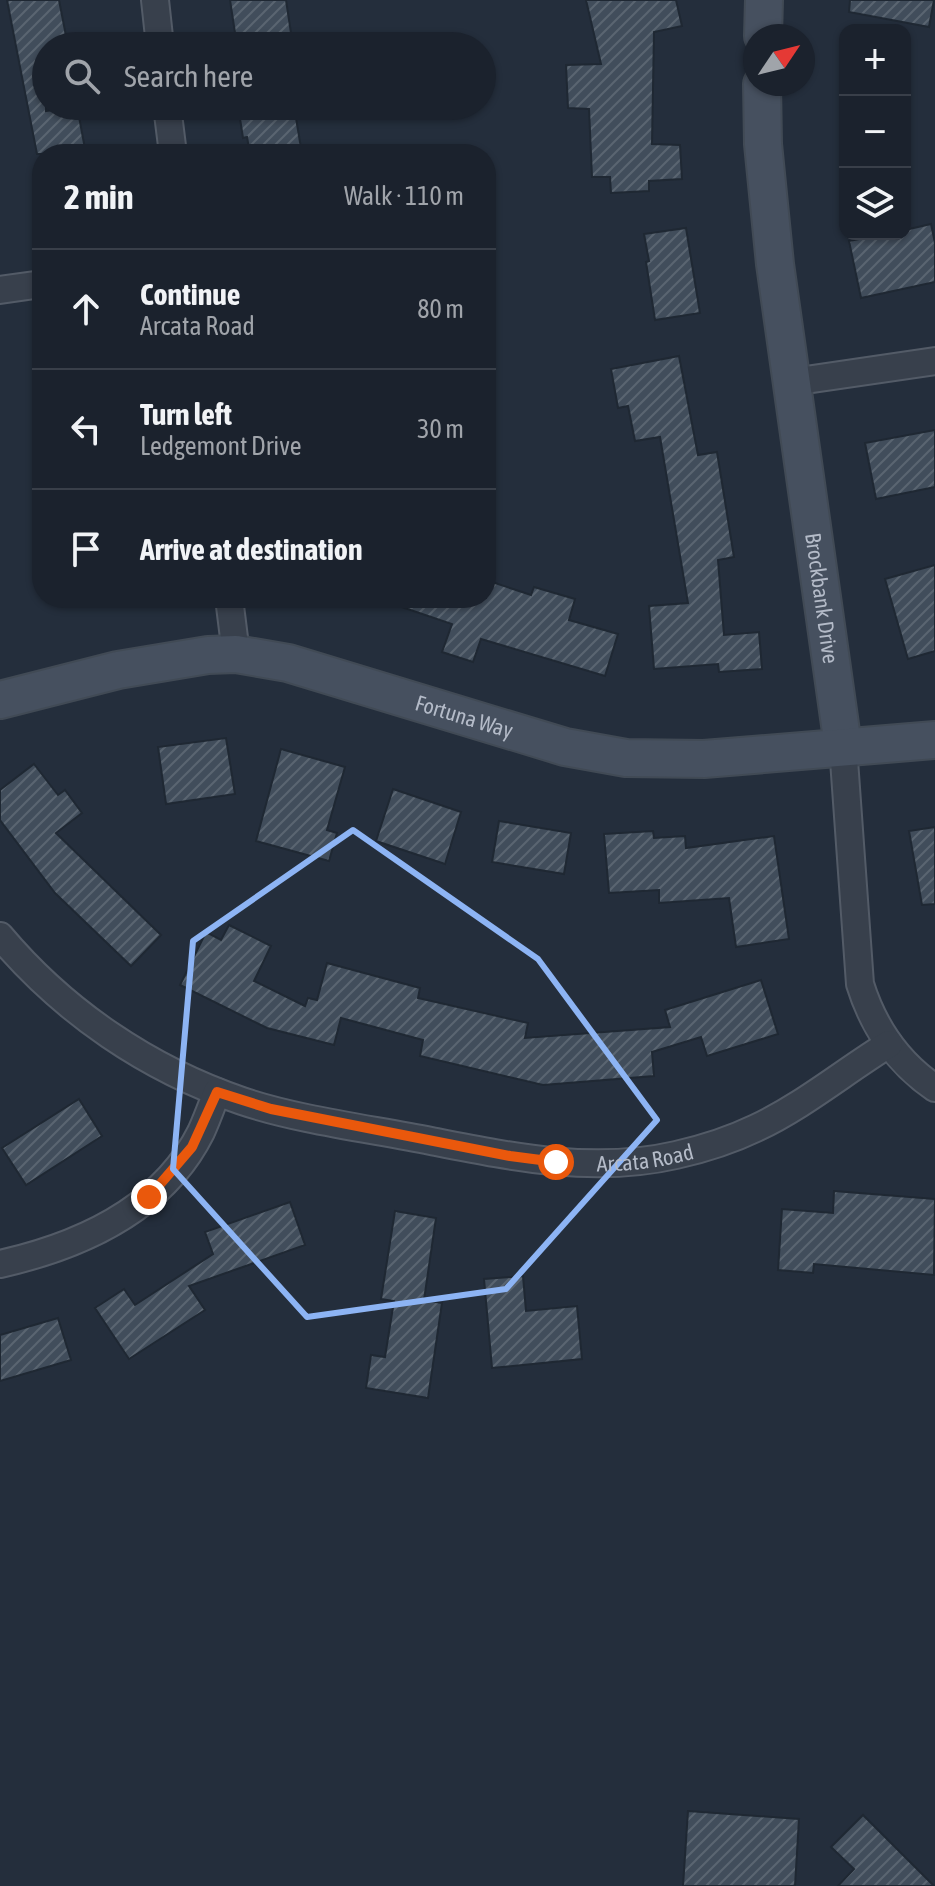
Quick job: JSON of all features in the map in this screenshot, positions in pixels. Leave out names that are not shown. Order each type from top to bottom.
[{"type":"street","points":[[155,0],[158,32]]},
{"type":"street","points":[[763,24],[764,0]]},
{"type":"street","name":"Brockbank Drive","points":[[763,96],[768,204],[843,746],[860,984],[873,1018],[889,1044],[918,1077],[935,1088]]},
{"type":"street","points":[[169,120],[172,144]]},
{"type":"street","points":[[0,290],[32,285]]},
{"type":"street","points":[[792,382],[935,361]]},
{"type":"street","points":[[230,608],[236,654]]},
{"type":"street","name":"Fortuna Way","points":[[0,700],[118,670],[208,655],[236,654],[288,663],[565,747],[626,758],[704,759],[935,740]]},
{"type":"street","name":"Arcata Road","points":[[0,936],[40,978],[103,1031],[137,1053],[217,1092],[271,1109],[510,1156],[585,1163],[643,1161],[697,1150],[756,1128],[889,1044]]},
{"type":"street","points":[[0,1264],[82,1240],[149,1197],[192,1147],[217,1092]]},
{"type":"highlighted area","points":[[353,830],[538,959],[657,1120],[506,1289],[307,1317],[173,1169],[193,941]]},
{"type":"building","points":[[7,0],[59,0],[65,32],[32,32],[32,120],[80,120],[84,144],[35,144]]},
{"type":"building","points":[[230,0],[286,0],[291,32],[235,32]]},
{"type":"building","points":[[586,0],[676,0],[682,26],[654,32],[652,144],[680,145],[682,179],[649,181],[649,191],[611,193],[610,177],[592,177],[589,109],[568,108],[566,65],[601,64]]},
{"type":"building","points":[[850,0],[934,0],[929,27],[849,12]]},
{"type":"building","points":[[240,120],[296,120],[300,144],[248,144],[247,137],[243,138]]},
{"type":"building","points":[[931,224],[935,243],[935,282],[861,298],[849,241],[911,240],[911,229]]},
{"type":"building","points":[[686,228],[700,313],[655,320],[644,234]]},
{"type":"building","points":[[679,356],[698,455],[717,452],[734,557],[718,560],[724,635],[759,632],[762,669],[719,672],[718,664],[654,669],[649,606],[688,603],[660,437],[635,441],[628,406],[618,408],[611,369]]},
{"type":"building","points":[[935,430],[935,487],[876,499],[865,443]]},
{"type":"building","points":[[935,565],[935,651],[908,659],[885,579]]},
{"type":"building","points":[[496,583],[531,595],[534,587],[575,599],[569,620],[618,634],[605,676],[481,639],[473,662],[442,652],[452,624],[405,608],[496,608]]},
{"type":"building","points":[[226,738],[235,794],[166,804],[158,747]]},
{"type":"building","points":[[281,749],[345,767],[327,830],[337,833],[329,861],[256,841]]},
{"type":"building","points":[[34,764],[58,795],[65,790],[82,813],[56,833],[161,935],[131,966],[55,893],[0,820],[0,790]]},
{"type":"building","points":[[393,789],[461,812],[445,864],[376,841]]},
{"type":"building","points":[[499,821],[571,833],[564,874],[492,862]]},
{"type":"building","points":[[935,827],[935,904],[922,905],[909,831]]},
{"type":"building","points":[[653,831],[654,838],[685,836],[686,848],[774,836],[789,939],[736,947],[729,898],[659,903],[659,890],[609,893],[604,834]]},
{"type":"building","points":[[229,925],[271,946],[254,981],[305,1006],[308,998],[317,1000],[327,963],[420,988],[418,998],[528,1023],[525,1038],[670,1027],[665,1010],[761,980],[778,1034],[707,1056],[701,1037],[652,1052],[654,1076],[543,1085],[420,1056],[423,1040],[341,1018],[334,1045],[267,1028],[180,985],[206,932],[221,940]]},
{"type":"building","points":[[79,1099],[102,1136],[26,1185],[2,1148]]},
{"type":"building","points":[[834,1191],[935,1199],[934,1275],[814,1264],[813,1273],[778,1270],[782,1209],[833,1213]]},
{"type":"building","points":[[290,1202],[305,1245],[189,1286],[205,1310],[129,1359],[95,1308],[124,1289],[135,1305],[213,1254],[205,1232]]},
{"type":"building","points":[[395,1211],[436,1218],[424,1300],[442,1303],[428,1398],[366,1388],[371,1355],[385,1357],[394,1301],[381,1299]]},
{"type":"building","points":[[523,1276],[526,1311],[577,1306],[582,1359],[492,1368],[484,1279]]},
{"type":"building","points":[[58,1318],[71,1360],[0,1381],[0,1335]]},
{"type":"building","points":[[688,1811],[799,1819],[795,1886],[683,1886]]},
{"type":"building","points":[[863,1815],[934,1886],[838,1886],[854,1869],[831,1847]]},
{"type":"route","points":[[149,1197],[192,1147],[217,1092],[271,1109],[510,1156],[556,1162]]}]
